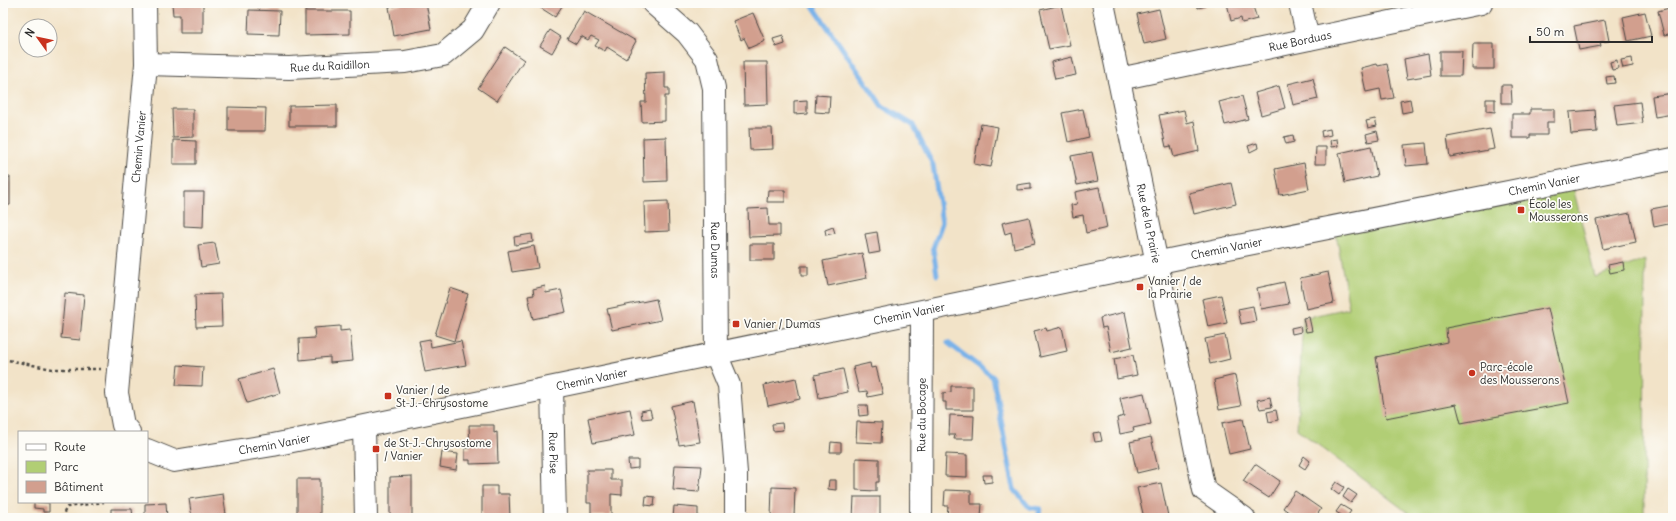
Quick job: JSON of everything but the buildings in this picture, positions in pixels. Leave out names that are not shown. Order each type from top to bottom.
[{"type":"street","name":"Chemin Vanier","points":[[128,431],[123,425],[117,393],[146,64],[145,3]]},
{"type":"street","name":"Rue du Raidillon","points":[[146,64],[289,68],[405,62],[443,55],[473,30],[489,3]]},
{"type":"street","name":"Rue Dumas","points":[[653,3],[687,33],[707,59],[714,88],[716,354],[729,385],[736,473],[736,518]]},
{"type":"street","name":"Rue de la Prairie","points":[[1103,3],[1204,490],[1244,518]]},
{"type":"street","points":[[1300,3],[1308,39]]},
{"type":"street","name":"Rue Borduas","points":[[1119,79],[1481,3]]},
{"type":"street","name":"Chemin Vanier","points":[[148,450],[174,461],[273,445],[1157,263],[1673,159]]},
{"type":"street","name":"Rue du Bocage","points":[[921,518],[922,312]]},
{"type":"street","name":"Rue Pise","points":[[552,388],[555,518]]},
{"type":"street","points":[[364,427],[366,518]]},
{"type":"path","points":[[3,359],[52,369],[120,369]]},
{"type":"path","points":[[61,518],[67,507],[97,503]]},
{"type":"green space","name":"Parc-école des Mousserons","points":[[1571,179],[1595,277],[1645,260],[1644,518],[1415,518],[1297,429],[1303,318],[1349,308],[1335,227]]},
{"type":"waterway","points":[[811,3],[882,106],[913,125],[933,165],[942,223],[933,248],[937,275]]},
{"type":"waterway","points":[[948,343],[993,377],[1014,489],[1029,507],[1040,509],[1038,518]]},
{"type":"place","name":"École les Mousserons","points":[[1521,210]]},
{"type":"place","name":"Vanier / de la Prairie","points":[[1140,287]]},
{"type":"place","name":"Vanier / Dumas","points":[[736,324]]},
{"type":"place","name":"Parc-école des Mousserons","points":[[1472,373]]},
{"type":"place","name":"Vanier / de St-J.-Chrysostome","points":[[388,396]]},
{"type":"place","name":"de St-J.-Chrysostome / Vanier","points":[[376,449]]}]
